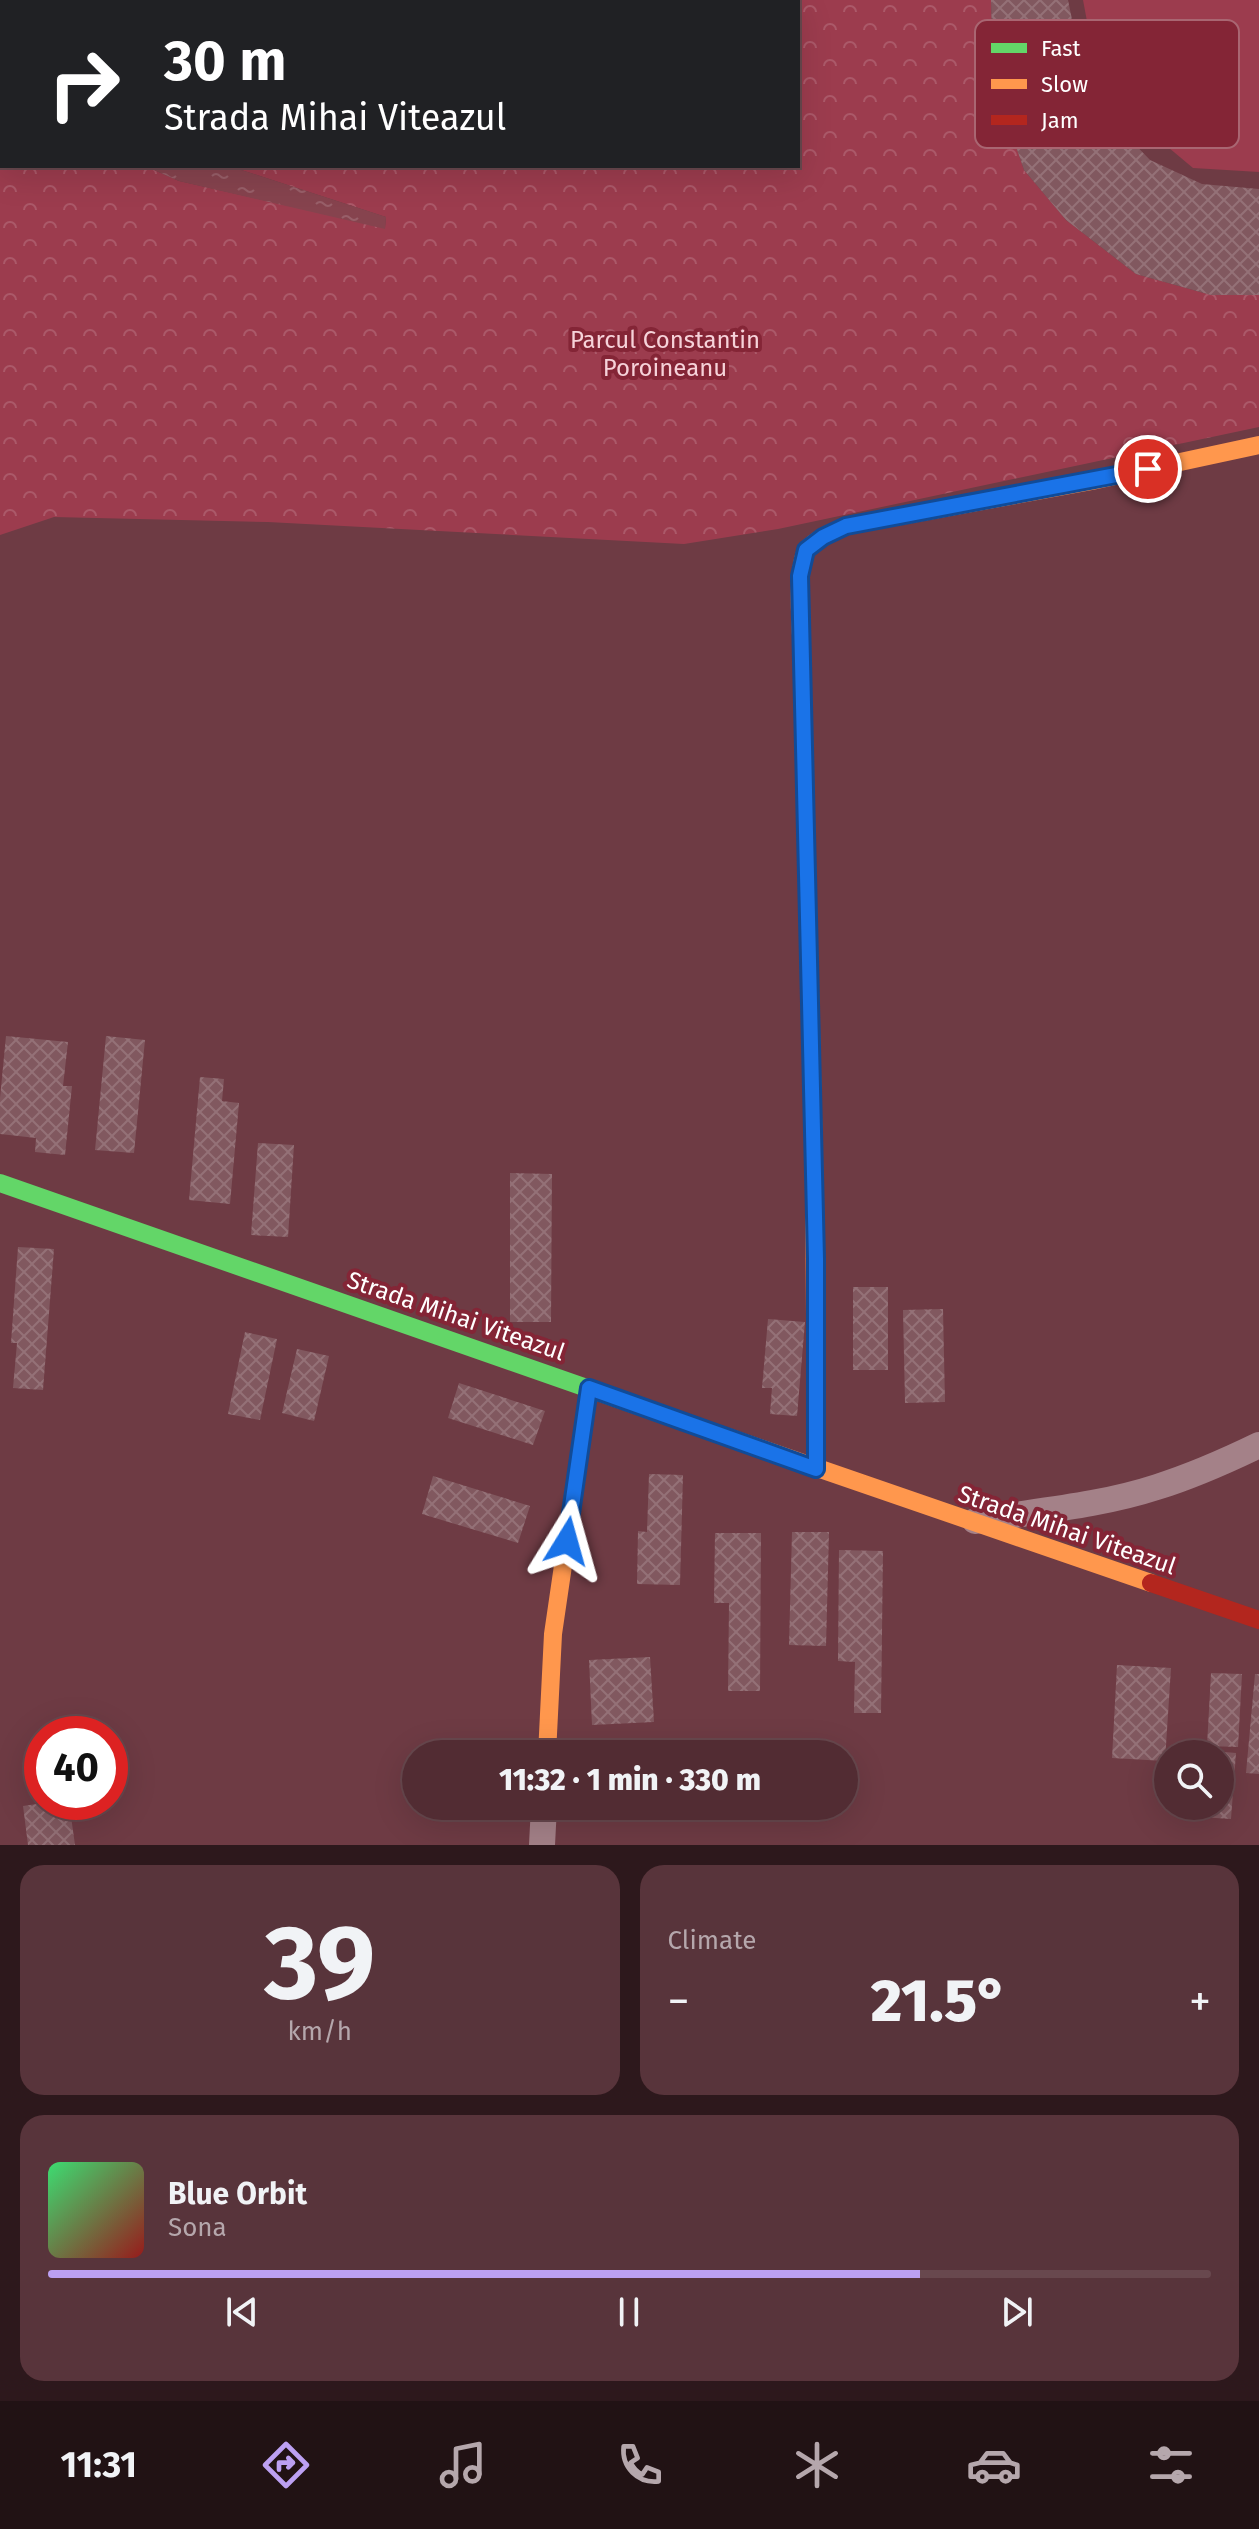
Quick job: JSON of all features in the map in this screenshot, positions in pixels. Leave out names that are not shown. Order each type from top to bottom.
[{"type":"street","points":[[816,1469],[816,1259],[800,576],[806,550],[823,537],[846,526],[1092,481],[1259,445]]},
{"type":"street","name":"Strada Mihai Viteazul","points":[[0,1183],[967,1522],[1259,1620]]},
{"type":"street","points":[[548,1740],[553,1634],[589,1388]]},
{"type":"street","points":[[967,1522],[1082,1504],[1155,1488],[1259,1445]]},
{"type":"street","points":[[542,1845],[543,1820]]},
{"type":"green space","name":"Parcul Constantin Poroineanu","points":[[800,0],[991,0],[992,20],[975,20],[975,148],[1017,148],[1024,170],[1066,220],[1136,274],[1211,295],[1259,295],[1259,427],[778,529],[684,544],[268,522],[54,517],[0,535],[0,168],[150,168],[179,181],[385,228],[386,217],[235,168],[800,168]]},
{"type":"green space","points":[[1083,0],[1259,0],[1259,172],[1193,168],[1169,148],[1239,148],[1239,20],[1087,20]]},
{"type":"water","points":[[150,168],[235,168],[386,217],[385,229],[179,181]]},
{"type":"building","points":[[991,0],[1068,0],[1072,20],[992,20]]},
{"type":"building","points":[[1017,148],[1138,148],[1150,160],[1202,184],[1259,189],[1259,295],[1211,295],[1136,274],[1066,220],[1024,170]]},
{"type":"building","points":[[6,1036],[68,1042],[63,1086],[72,1086],[65,1155],[35,1152],[36,1138],[0,1134]]},
{"type":"building","points":[[106,1036],[145,1040],[134,1153],[95,1150]]},
{"type":"building","points":[[200,1077],[224,1079],[222,1101],[239,1103],[230,1204],[189,1200]]},
{"type":"building","points":[[258,1143],[294,1145],[288,1237],[251,1235]]},
{"type":"building","points":[[510,1173],[552,1174],[551,1322],[510,1322]]},
{"type":"building","points":[[18,1247],[54,1249],[43,1390],[13,1388],[17,1343],[11,1343]]},
{"type":"building","points":[[853,1287],[888,1287],[888,1370],[853,1370]]},
{"type":"building","points":[[943,1309],[945,1402],[905,1403],[903,1310]]},
{"type":"building","points":[[768,1319],[805,1322],[797,1416],[770,1414],[772,1388],[762,1388]]},
{"type":"building","points":[[245,1332],[277,1339],[260,1420],[228,1414]]},
{"type":"building","points":[[297,1349],[329,1356],[314,1421],[282,1413]]},
{"type":"building","points":[[459,1383],[545,1411],[533,1445],[448,1418]]},
{"type":"building","points":[[649,1474],[683,1475],[680,1585],[637,1584],[638,1531],[647,1532]]},
{"type":"building","points":[[433,1476],[530,1506],[518,1543],[422,1514]]},
{"type":"building","points":[[792,1532],[829,1532],[826,1646],[789,1645]]},
{"type":"building","points":[[715,1533],[761,1533],[760,1691],[728,1691],[729,1603],[714,1603]]},
{"type":"building","points":[[839,1550],[883,1551],[881,1713],[854,1713],[855,1662],[838,1661]]},
{"type":"building","points":[[650,1657],[654,1722],[592,1725],[589,1660]]},
{"type":"building","points":[[1117,1665],[1171,1668],[1166,1740],[1154,1740],[1154,1760],[1112,1758]]},
{"type":"building","points":[[1211,1673],[1242,1674],[1238,1747],[1234,1747],[1234,1740],[1207,1740]]},
{"type":"building","points":[[1255,1674],[1259,1674],[1259,1774],[1246,1773]]},
{"type":"building","points":[[25,1820],[72,1820],[75,1845],[28,1845]]},
{"type":"traffic: fast","points":[[802,654],[814,1159]]},
{"type":"traffic: fast","points":[[0,1183],[684,1422]]},
{"type":"traffic: slow","points":[[802,654],[800,598],[804,556],[812,544],[846,526],[1092,481],[1259,445]]},
{"type":"traffic: slow","points":[[814,1159],[816,1469]]},
{"type":"traffic: slow","points":[[548,1740],[553,1634],[589,1388]]},
{"type":"traffic: slow","points":[[684,1422],[1151,1583]]},
{"type":"traffic: jam","points":[[1151,1583],[1259,1620]]},
{"type":"route","points":[[567,1541],[589,1388],[816,1469],[816,1259],[800,576],[806,550],[823,537],[846,526],[1148,469]]}]
